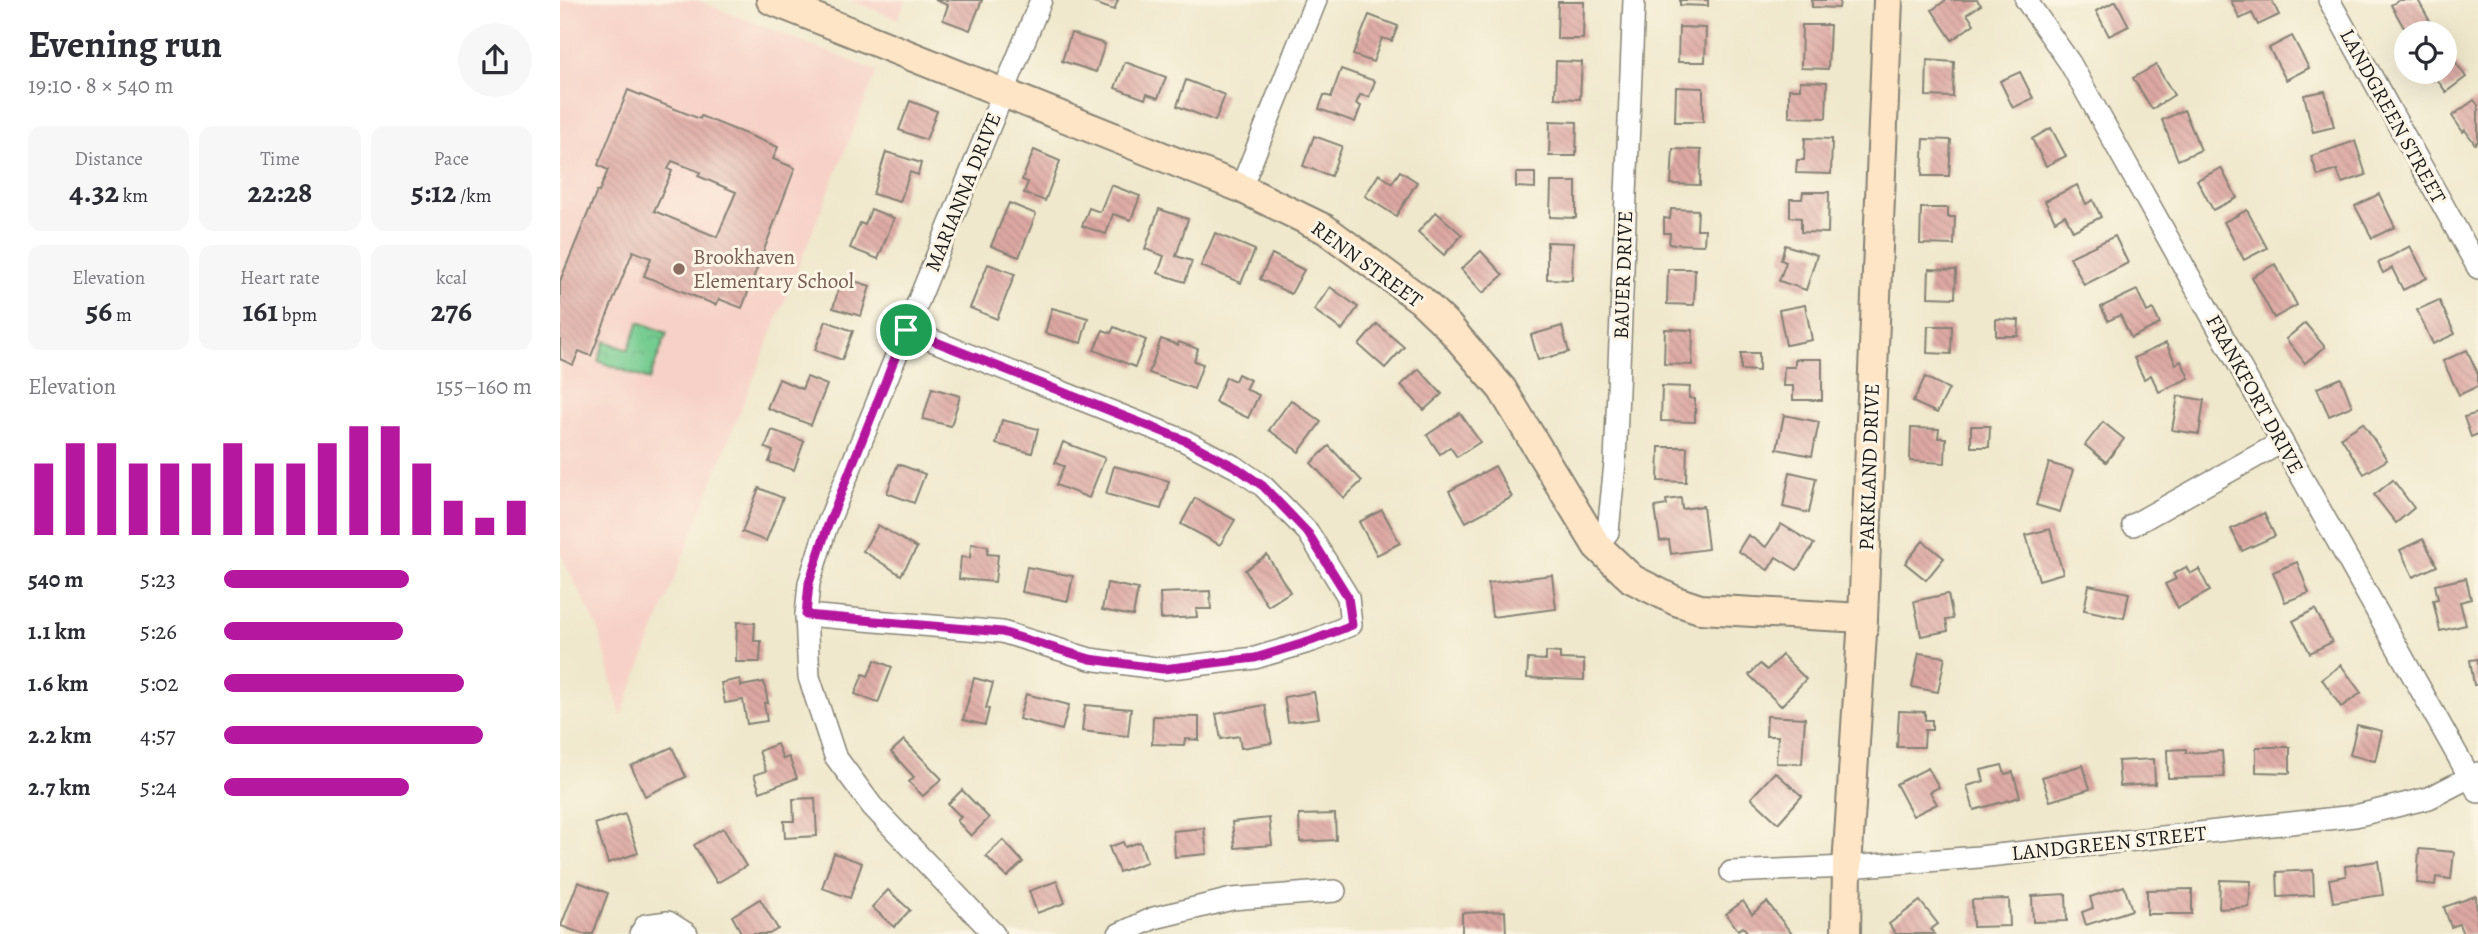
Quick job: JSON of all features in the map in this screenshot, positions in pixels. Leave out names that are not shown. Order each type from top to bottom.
[{"type":"street","name":"RENN STREET","points":[[771,0],[1241,188],[1325,229],[1421,300],[1448,326],[1502,389],[1597,546],[1632,579],[1676,601],[1700,609],[1863,618]]},
{"type":"street","name":"MARIANNA DRIVE","points":[[994,934],[872,806],[835,756],[809,677],[806,615],[809,583],[827,528],[1041,0]]},
{"type":"street","points":[[1241,188],[1315,0]]},
{"type":"street","name":"BAUER DRIVE","points":[[1597,546],[1608,533],[1615,463],[1634,0]]},
{"type":"street","name":"PARKLAND DRIVE","points":[[1846,934],[1847,867],[1863,618],[1888,0]]},
{"type":"street","name":"FRANKFORT DRIVE","points":[[2027,0],[2070,63],[2476,781]]},
{"type":"street","name":"LANDGREEN STREET","points":[[2329,0],[2478,268]]},
{"type":"street","points":[[806,615],[1002,632],[1090,659],[1163,669],[1255,658],[1352,625],[1348,597],[1308,533],[1263,486],[1237,468],[1184,440],[906,330]]},
{"type":"street","points":[[2133,525],[2282,442]]},
{"type":"street","name":"LANDGREEN STREET","points":[[1731,872],[1979,857],[2355,816],[2429,798],[2476,781]]},
{"type":"street","points":[[1119,934],[1154,918],[1232,899],[1335,891]]},
{"type":"street","points":[[640,934],[646,925],[668,922],[687,934]]},
{"type":"shaded area","name":"Brookhaven Elementary School","points":[[560,0],[696,0],[877,71],[621,717],[599,630],[560,553]]},
{"type":"shaded area","points":[[850,0],[906,0],[898,19]]},
{"type":"green space","points":[[639,322],[667,333],[649,380],[598,361],[605,341],[628,350]]},
{"type":"building","points":[[935,0],[982,0],[970,30],[943,20],[948,5]]},
{"type":"building","points":[[1085,0],[1118,0],[1114,10]]},
{"type":"building","points":[[1680,0],[1708,0],[1708,6],[1680,5]]},
{"type":"building","points":[[1812,0],[1840,0],[1839,8],[1812,7]]},
{"type":"building","points":[[1946,0],[1977,0],[1981,5],[1967,14],[1974,24],[1952,40],[1932,10]]},
{"type":"building","points":[[2272,0],[2279,15],[2258,25],[2252,13],[2240,19],[2231,1]]},
{"type":"building","points":[[2400,0],[2418,0],[2430,21],[2400,21],[2391,5]]},
{"type":"building","points":[[2116,1],[2129,26],[2109,36],[2096,11]]},
{"type":"building","points":[[1558,2],[1584,2],[1583,39],[1557,39]]},
{"type":"building","points":[[1369,15],[1398,26],[1392,41],[1382,38],[1373,62],[1353,55]]},
{"type":"building","points":[[1802,25],[1830,25],[1828,69],[1801,68]]},
{"type":"building","points":[[1679,27],[1706,28],[1705,62],[1678,62]]},
{"type":"building","points":[[1071,33],[1105,44],[1096,72],[1062,61]]},
{"type":"building","points":[[2292,36],[2309,68],[2286,80],[2269,48]]},
{"type":"building","points":[[1927,60],[1954,62],[1953,97],[1926,96]]},
{"type":"building","points":[[1556,61],[1582,62],[1580,99],[1555,98]]},
{"type":"building","points":[[1125,62],[1166,77],[1158,98],[1147,94],[1145,99],[1115,88]]},
{"type":"building","points":[[2457,64],[2466,77],[2457,84]]},
{"type":"building","points":[[2156,65],[2174,95],[2152,109],[2133,78]]},
{"type":"building","points":[[1341,69],[1375,81],[1369,97],[1360,95],[1356,104],[1361,106],[1355,122],[1319,109],[1324,95],[1331,97]]},
{"type":"building","points":[[2020,72],[2033,98],[2013,108],[2000,81]]},
{"type":"building","points":[[1186,80],[1225,95],[1215,121],[1177,106]]},
{"type":"building","points":[[1800,81],[1827,82],[1826,118],[1789,117],[1789,89],[1800,89]]},
{"type":"building","points":[[2440,84],[2457,84],[2446,92]]},
{"type":"building","points":[[1676,87],[1703,88],[1703,122],[1675,122]]},
{"type":"building","name":"Brookhaven Elementary School","points":[[628,90],[778,147],[773,159],[795,168],[742,308],[719,299],[716,305],[644,276],[651,258],[633,251],[591,356],[579,351],[573,365],[560,359],[560,281],[608,170],[598,165]],"holes":[[[672,161],[700,172],[698,176],[736,192],[717,237],[654,211],[672,171],[668,169]]]},
{"type":"building","points":[[2325,91],[2334,127],[2313,132],[2304,95]]},
{"type":"building","points":[[2474,100],[2478,105],[2478,141],[2475,144],[2452,116]]},
{"type":"building","points":[[910,101],[937,111],[926,140],[899,130]]},
{"type":"building","points":[[2184,110],[2201,150],[2178,160],[2162,120]]},
{"type":"building","points":[[1550,121],[1577,122],[1576,156],[1549,156]]},
{"type":"building","points":[[2051,128],[2066,156],[2046,166],[2032,139]]},
{"type":"building","points":[[1314,136],[1342,146],[1331,176],[1303,166]]},
{"type":"building","points":[[1805,138],[1832,139],[1831,174],[1796,173],[1797,160],[1804,160]]},
{"type":"building","points":[[1924,139],[1951,140],[1949,176],[1922,176]]},
{"type":"building","points":[[2355,141],[2366,175],[2342,183],[2337,170],[2318,176],[2311,156]]},
{"type":"building","points":[[1673,149],[1701,150],[1700,185],[1671,184]]},
{"type":"building","points":[[1034,150],[1060,161],[1045,201],[1024,193],[1028,182],[1022,180]]},
{"type":"building","points":[[886,152],[921,163],[918,175],[910,172],[900,202],[873,194]]},
{"type":"building","points":[[2221,168],[2237,198],[2213,210],[2197,180]]},
{"type":"building","points":[[1400,171],[1417,182],[1396,216],[1365,196],[1379,174],[1392,183]]},
{"type":"building","points":[[1516,173],[1535,173],[1535,188],[1516,187]]},
{"type":"building","points":[[1551,182],[1576,182],[1576,218],[1550,217]]},
{"type":"building","points":[[1111,185],[1140,196],[1131,220],[1113,214],[1106,234],[1082,226],[1089,208],[1100,212]]},
{"type":"building","points":[[2077,185],[2086,204],[2093,200],[2101,217],[2073,231],[2065,215],[2055,221],[2045,201]]},
{"type":"building","points":[[1803,192],[1829,192],[1828,233],[1801,232],[1801,218],[1790,217],[1790,199],[1802,199]]},
{"type":"building","points":[[2379,194],[2395,227],[2372,238],[2355,206]]},
{"type":"building","points":[[1009,203],[1036,214],[1019,257],[991,246]]},
{"type":"building","points":[[1921,208],[1948,208],[1948,217],[1955,217],[1954,245],[1920,244]]},
{"type":"building","points":[[871,209],[894,218],[878,259],[850,248],[860,223],[865,225]]},
{"type":"building","points":[[1159,209],[1188,219],[1176,256],[1192,261],[1185,282],[1158,273],[1164,256],[1145,249]]},
{"type":"building","points":[[1671,209],[1698,210],[1697,229],[1705,229],[1704,245],[1669,244],[1670,233],[1664,233],[1664,218],[1670,219]]},
{"type":"building","points":[[2247,210],[2267,248],[2244,260],[2224,222]]},
{"type":"building","points":[[1436,212],[1462,235],[1444,255],[1418,232]]},
{"type":"building","points":[[1215,233],[1255,250],[1241,283],[1201,266]]},
{"type":"building","points":[[2115,236],[2128,263],[2084,285],[2070,257]]},
{"type":"building","points":[[1547,242],[1573,243],[1572,280],[1547,279]]},
{"type":"building","points":[[1785,245],[1817,255],[1806,290],[1779,281],[1786,262],[1781,260]]},
{"type":"building","points":[[2410,246],[2427,278],[2403,290],[2392,268],[2383,273],[2378,263]]},
{"type":"building","points":[[1481,251],[1503,275],[1483,293],[1461,269]]},
{"type":"building","points":[[1272,254],[1304,270],[1291,294],[1260,279]]},
{"type":"building","points":[[988,264],[1015,274],[997,319],[970,308]]},
{"type":"building","points":[[2275,264],[2297,305],[2274,318],[2252,277]]},
{"type":"building","points":[[1668,269],[1695,269],[1694,305],[1667,304]]},
{"type":"building","points":[[1929,269],[1956,270],[1955,298],[1928,297]]},
{"type":"building","points":[[842,277],[870,286],[861,316],[833,308]]},
{"type":"building","points":[[1330,287],[1358,307],[1342,330],[1314,310]]},
{"type":"building","points":[[2137,290],[2147,312],[2153,309],[2160,324],[2131,338],[2120,315],[2108,321],[2101,307]]},
{"type":"building","points":[[2439,300],[2455,334],[2433,344],[2417,310]]},
{"type":"building","points":[[1805,305],[1812,340],[1786,345],[1779,310]]},
{"type":"building","points":[[1052,308],[1088,318],[1081,343],[1045,333]]},
{"type":"building","points":[[1996,319],[2019,320],[2018,336],[1996,336]]},
{"type":"building","points":[[826,321],[853,331],[842,360],[815,350]]},
{"type":"building","points":[[2305,323],[2325,347],[2305,363],[2286,339]]},
{"type":"building","points":[[1377,324],[1404,347],[1385,368],[1359,345]]},
{"type":"building","points":[[1562,326],[1569,352],[1538,360],[1531,335]]},
{"type":"building","points":[[1928,326],[1952,326],[1951,354],[1927,353]]},
{"type":"building","points":[[1114,327],[1146,340],[1135,367],[1094,350],[1103,330],[1111,333]]},
{"type":"building","points":[[1665,329],[1693,330],[1692,365],[1664,364]]},
{"type":"building","points":[[1161,339],[1198,349],[1194,361],[1203,364],[1194,389],[1149,373]]},
{"type":"building","points":[[2166,343],[2176,364],[2181,361],[2189,378],[2159,392],[2151,375],[2144,379],[2134,358]]},
{"type":"building","points":[[2467,350],[2478,374],[2478,386],[2459,395],[2443,361]]},
{"type":"building","points":[[1741,353],[1759,353],[1759,371],[1741,370]]},
{"type":"building","points":[[1795,359],[1822,359],[1822,400],[1793,400],[1793,386],[1783,386],[1784,367],[1795,367]]},
{"type":"building","points":[[1419,369],[1442,394],[1424,410],[1401,385]]},
{"type":"building","points":[[1238,374],[1250,380],[1245,389],[1259,395],[1248,418],[1215,402],[1226,377],[1235,381]]},
{"type":"building","points":[[807,377],[827,385],[811,425],[767,408],[779,379],[802,389]]},
{"type":"building","points":[[1925,377],[1949,389],[1937,413],[1913,402]]},
{"type":"building","points":[[2341,378],[2352,406],[2329,416],[2317,388]]},
{"type":"building","points":[[1662,386],[1690,387],[1689,398],[1695,399],[1695,422],[1661,421]]},
{"type":"building","points":[[932,388],[960,396],[951,426],[923,419]]},
{"type":"building","points":[[2178,396],[2204,400],[2199,434],[2172,430]]},
{"type":"building","points":[[1291,400],[1321,422],[1299,452],[1269,430]]},
{"type":"building","points":[[1460,413],[1480,442],[1457,457],[1450,447],[1440,454],[1427,435]]},
{"type":"building","points":[[2478,413],[2478,434],[2471,437],[2464,417]]},
{"type":"building","points":[[1784,415],[1819,422],[1812,456],[1777,449]]},
{"type":"building","points":[[1002,420],[1038,429],[1032,453],[996,444]]},
{"type":"building","points":[[2103,422],[2124,439],[2106,462],[2085,445]]},
{"type":"building","points":[[2363,423],[2387,460],[2364,474],[2341,437]]},
{"type":"building","points":[[1971,426],[1990,426],[1989,447],[1971,447]]},
{"type":"building","points":[[1911,428],[1939,429],[1938,438],[1946,438],[1945,463],[1910,461]]},
{"type":"building","points":[[772,430],[804,441],[794,470],[769,462],[773,451],[765,448]]},
{"type":"building","points":[[1063,442],[1105,458],[1089,498],[1056,485],[1064,466],[1055,463]]},
{"type":"building","points":[[1329,446],[1362,481],[1344,498],[1311,463]]},
{"type":"building","points":[[1659,447],[1687,447],[1686,482],[1658,481]]},
{"type":"building","points":[[2049,463],[2073,470],[2060,512],[2036,505]]},
{"type":"building","points":[[898,464],[925,474],[914,503],[887,493]]},
{"type":"building","points":[[1114,466],[1169,481],[1161,509],[1106,494]]},
{"type":"building","points":[[1495,466],[1512,497],[1466,522],[1449,491]]},
{"type":"building","points":[[1790,472],[1816,478],[1809,513],[1783,507]]},
{"type":"building","points":[[2393,480],[2414,508],[2396,523],[2374,495]]},
{"type":"building","points":[[759,488],[783,498],[766,541],[742,532]]},
{"type":"building","points":[[1195,498],[1235,520],[1220,545],[1181,524]]},
{"type":"building","points":[[1681,498],[1682,509],[1703,506],[1708,549],[1671,554],[1669,540],[1660,541],[1655,507],[1667,505],[1666,500]]},
{"type":"building","points":[[1382,510],[1400,543],[1377,555],[1359,522]]},
{"type":"building","points":[[2264,513],[2275,536],[2242,551],[2231,529]]},
{"type":"building","points":[[1781,524],[1814,544],[1797,570],[1776,557],[1768,570],[1738,551],[1748,535],[1766,547]]},
{"type":"building","points":[[878,525],[917,548],[901,575],[863,551]]},
{"type":"building","points":[[2050,529],[2063,573],[2039,580],[2026,535]]},
{"type":"building","points":[[2423,539],[2437,566],[2413,577],[2400,550]]},
{"type":"building","points":[[1923,541],[1944,558],[1926,580],[1905,563]]},
{"type":"building","points":[[971,544],[988,546],[987,554],[998,555],[995,582],[959,579],[961,557],[970,558]]},
{"type":"building","points":[[1267,555],[1290,592],[1268,606],[1245,570]]},
{"type":"building","points":[[2297,562],[2309,593],[2285,602],[2273,572]]},
{"type":"building","points":[[1027,567],[1073,576],[1068,601],[1022,592]]},
{"type":"building","points":[[2186,567],[2190,574],[2199,569],[2210,591],[2178,608],[2165,584],[2176,579],[2173,574]]},
{"type":"building","points":[[1552,575],[1556,609],[1492,617],[1488,583]]},
{"type":"building","points":[[2466,578],[2471,599],[2460,602],[2466,625],[2440,631],[2433,600],[2438,599],[2435,585]]},
{"type":"building","points":[[1107,583],[1138,589],[1133,616],[1102,610]]},
{"type":"building","points":[[2089,585],[2129,593],[2124,618],[2084,610]]},
{"type":"building","points":[[1210,591],[1211,609],[1196,609],[1197,617],[1161,619],[1160,593]]},
{"type":"building","points":[[1948,594],[1953,619],[1946,620],[1948,631],[1921,636],[1914,601]]},
{"type":"building","points":[[2315,609],[2332,642],[2310,653],[2293,621]]},
{"type":"building","points":[[737,622],[755,623],[754,641],[761,641],[760,662],[736,662]]},
{"type":"building","points":[[1546,652],[1560,653],[1560,659],[1584,660],[1584,680],[1527,678],[1528,659],[1546,660]]},
{"type":"building","points":[[1919,653],[1945,657],[1938,692],[1912,687]]},
{"type":"building","points":[[1782,655],[1806,679],[1781,706],[1749,675],[1760,664],[1767,670]]},
{"type":"building","points":[[2478,659],[2478,685],[2474,685],[2470,660]]},
{"type":"building","points":[[875,660],[892,667],[878,703],[855,694],[863,674],[868,676]]},
{"type":"building","points":[[2341,665],[2361,693],[2341,707],[2322,679]]},
{"type":"building","points":[[974,678],[993,683],[986,708],[989,709],[985,725],[963,720]]},
{"type":"building","points":[[740,679],[741,686],[764,682],[768,703],[764,703],[767,721],[747,724],[743,700],[725,703],[721,683]]},
{"type":"building","points":[[1314,692],[1319,718],[1288,722],[1284,697]]},
{"type":"building","points":[[1026,694],[1069,705],[1062,730],[1019,719]]},
{"type":"building","points":[[1085,705],[1131,709],[1128,736],[1082,731]]},
{"type":"building","points":[[1265,705],[1272,743],[1241,748],[1239,736],[1221,739],[1216,714]]},
{"type":"building","points":[[1899,711],[1925,712],[1925,720],[1932,720],[1932,730],[1925,730],[1924,747],[1897,747]]},
{"type":"building","points":[[1153,716],[1199,717],[1199,740],[1185,739],[1184,745],[1152,744]]},
{"type":"building","points":[[1767,716],[1805,718],[1802,764],[1776,763],[1778,736],[1766,736]]},
{"type":"building","points":[[2357,725],[2382,731],[2375,761],[2350,755]]},
{"type":"building","points":[[904,740],[942,779],[923,796],[909,782],[914,777],[891,752]]},
{"type":"building","points":[[777,744],[783,759],[789,757],[797,778],[760,792],[754,775],[766,771],[759,751]]},
{"type":"building","points":[[672,747],[686,777],[645,796],[631,766]]},
{"type":"building","points":[[2256,747],[2290,747],[2290,773],[2256,772]]},
{"type":"building","points":[[2186,749],[2186,753],[2222,751],[2224,777],[2168,778],[2167,750]]},
{"type":"building","points":[[2154,759],[2155,784],[2120,786],[2118,761]]},
{"type":"building","points":[[2002,765],[2005,774],[2013,772],[2020,797],[1974,810],[1967,786],[1984,781],[1981,770]]},
{"type":"building","points":[[2083,765],[2090,789],[2050,801],[2042,777]]},
{"type":"building","points":[[1928,768],[1939,787],[1930,792],[1937,804],[1913,816],[1896,784]]},
{"type":"building","points":[[1775,772],[1802,796],[1778,823],[1751,798]]},
{"type":"building","points":[[962,790],[989,818],[971,836],[957,821],[961,817],[948,804]]},
{"type":"building","points":[[815,798],[817,836],[785,838],[784,821],[794,821],[793,799]]},
{"type":"building","points":[[625,814],[638,853],[608,863],[595,824]]},
{"type":"building","points":[[1335,814],[1336,840],[1300,842],[1299,815]]},
{"type":"building","points":[[1269,818],[1272,845],[1235,848],[1232,822]]},
{"type":"building","points":[[723,828],[746,866],[717,883],[694,845]]},
{"type":"building","points":[[1204,828],[1207,854],[1175,857],[1173,831]]},
{"type":"building","points":[[1003,840],[1023,862],[1007,877],[986,856]]},
{"type":"building","points":[[1123,842],[1125,847],[1140,842],[1147,862],[1119,872],[1109,847]]},
{"type":"building","points":[[2419,849],[2454,852],[2451,879],[2436,877],[2435,885],[2417,883]]},
{"type":"building","points":[[834,853],[862,863],[850,898],[822,888]]},
{"type":"building","points":[[2378,861],[2383,895],[2333,902],[2329,879],[2346,876],[2345,866]]},
{"type":"building","points":[[2313,870],[2314,895],[2278,897],[2277,872]]},
{"type":"building","points":[[2220,880],[2251,881],[2249,907],[2219,909]]},
{"type":"building","points":[[1057,881],[1065,903],[1037,913],[1029,891]]},
{"type":"building","points":[[578,882],[608,893],[593,934],[583,934],[561,926]]},
{"type":"building","points":[[2124,886],[2132,910],[2086,925],[2082,912],[2093,908],[2090,897]]},
{"type":"building","points":[[2192,889],[2192,914],[2147,914],[2147,890]]},
{"type":"building","points":[[888,890],[910,910],[894,927],[872,907]]},
{"type":"building","points":[[2066,894],[2067,921],[2033,922],[2032,896]]},
{"type":"building","points":[[2476,896],[2478,934],[2463,934],[2459,924],[2451,927],[2444,907]]},
{"type":"building","points":[[760,899],[778,929],[769,934],[742,934],[732,916]]},
{"type":"building","points":[[2009,899],[2010,926],[1973,927],[1972,900]]},
{"type":"building","points":[[1743,901],[1752,914],[1767,902],[1792,934],[1749,934],[1743,927],[1738,930],[1726,914]]},
{"type":"building","points":[[1920,901],[1938,924],[1931,929],[1934,934],[1896,934],[1889,924]]},
{"type":"building","points":[[1505,911],[1506,934],[1462,934],[1462,913]]},
{"type":"place","name":"Brookhaven Elementary School","points":[[679,269]]},
{"type":"route","points":[[906,330],[1184,440],[1237,468],[1263,486],[1308,533],[1348,597],[1352,625],[1255,658],[1163,669],[1090,659],[1002,632],[806,615],[809,583],[827,528],[906,330]]}]
